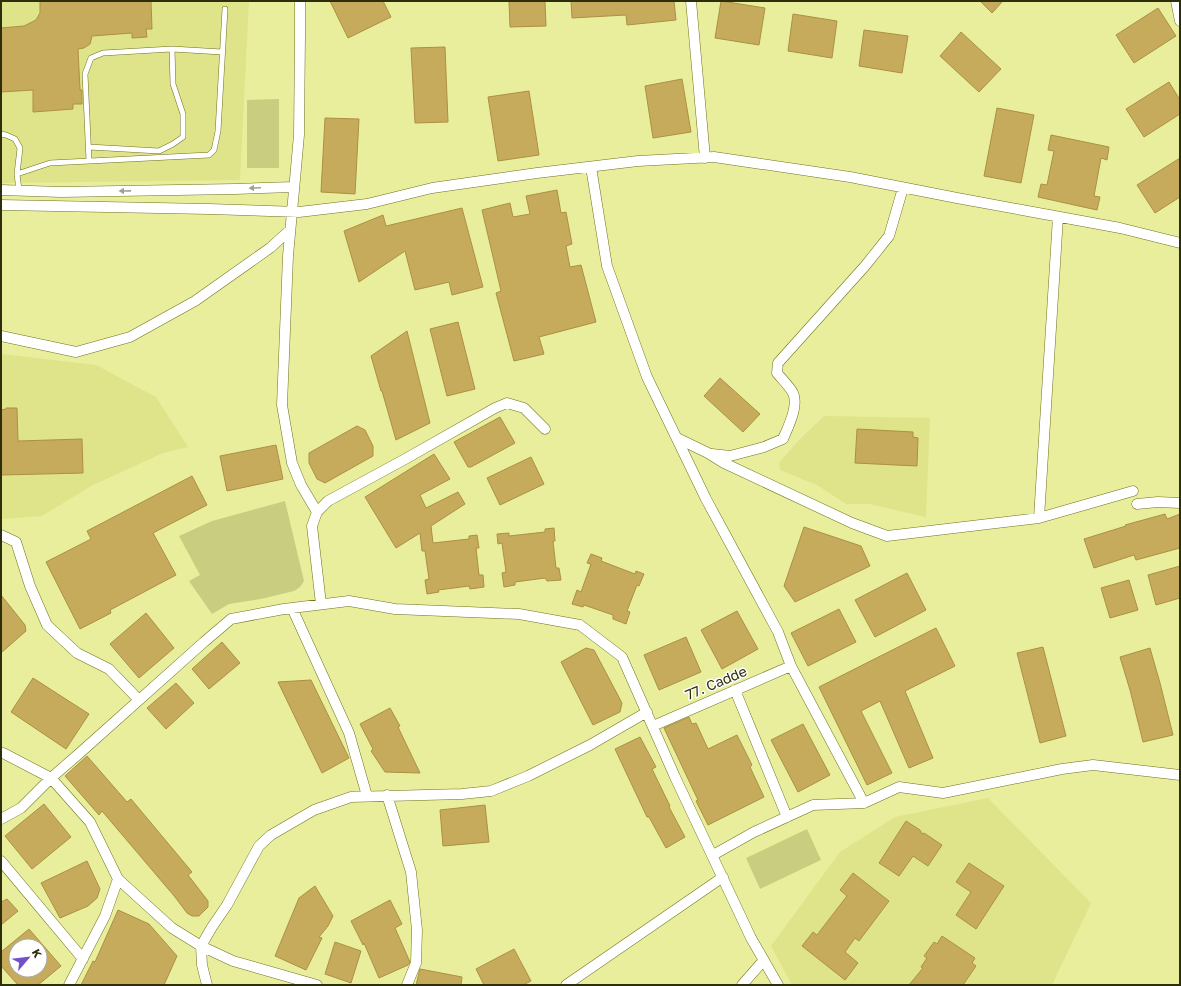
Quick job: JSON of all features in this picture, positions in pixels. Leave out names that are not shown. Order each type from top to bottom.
[{"type":"street","points":[[300,1],[299,135],[288,256],[282,405],[292,463],[301,485],[317,512]]},
{"type":"street","points":[[690,1],[705,158]]},
{"type":"street","points":[[1176,1],[1180,21]]},
{"type":"street","points":[[1,205],[299,212],[367,204],[432,188],[537,173],[638,161],[714,157],[850,177],[1120,228],[1180,243]]},
{"type":"street","points":[[591,167],[607,266],[647,377],[706,499],[778,632],[791,666],[864,803]]},
{"type":"street","points":[[1,190],[61,192],[294,187]]},
{"type":"street","points":[[708,453],[730,456],[764,447],[783,439],[790,423],[794,406],[793,393],[777,373],[778,362],[865,266],[889,236],[903,188]]},
{"type":"street","points":[[19,190],[19,205]]},
{"type":"street","points":[[1039,518],[1058,217]]},
{"type":"street","points":[[1,336],[76,352],[130,337],[195,301],[270,248],[290,230]]},
{"type":"street","points":[[321,604],[312,526],[317,512],[328,500],[506,403],[524,408],[545,429]]},
{"type":"street","points":[[677,438],[708,453],[724,463],[852,523],[888,536],[1039,518],[1133,492]]},
{"type":"street","points":[[1137,504],[1158,502],[1180,503]]},
{"type":"street","points":[[1,535],[16,542],[30,586],[47,625],[77,652],[109,669],[139,700]]},
{"type":"street","points":[[1,819],[21,808],[51,778],[231,619],[292,608],[349,601],[396,609],[518,614],[580,625],[622,657],[675,777],[751,938],[778,985]]},
{"type":"street","points":[[292,608],[349,733],[367,796]]},
{"type":"street","name":"77. Cadde","points":[[653,726],[791,666]]},
{"type":"street","points":[[735,690],[787,817]]},
{"type":"street","points":[[206,985],[202,965],[201,946],[227,905],[259,846],[270,835],[314,810],[351,797],[462,794],[491,791],[528,776],[590,745],[647,712]]},
{"type":"street","points":[[1,754],[3,753],[51,778],[90,822],[118,879],[172,928],[201,946],[233,961],[317,985]]},
{"type":"street","points":[[713,855],[754,832],[813,805],[864,803],[899,788],[943,793],[1093,764],[1180,775]]},
{"type":"street","points":[[387,796],[411,872],[417,930],[416,963],[407,985]]},
{"type":"street","points":[[1,861],[83,958]]},
{"type":"street","points":[[572,984],[723,876]]},
{"type":"street","points":[[69,985],[105,916],[118,879]]},
{"type":"street","points":[[742,985],[764,960]]},
{"type":"lane","points":[[17,174],[50,163],[209,155],[214,150],[218,131],[225,9]]},
{"type":"lane","points":[[89,161],[85,74],[91,58],[103,53],[172,50],[222,52]]},
{"type":"lane","points":[[88,147],[159,151],[183,137],[183,114],[173,84],[172,50]]},
{"type":"lane","points":[[1,134],[15,139],[20,148],[17,174],[19,190]]},
{"type":"shaded area","points":[[1,1],[249,1],[240,180],[1,183]]},
{"type":"shaded area","points":[[279,99],[279,168],[247,168],[247,100]]},
{"type":"shaded area","points":[[1,354],[96,365],[156,397],[188,447],[163,453],[91,486],[42,516],[1,519]]},
{"type":"shaded area","points":[[824,416],[930,418],[926,517],[869,504],[846,504],[817,485],[780,470],[779,463],[798,441]]},
{"type":"shaded area","points":[[285,501],[304,581],[300,587],[294,591],[261,599],[229,604],[212,614],[189,581],[200,575],[179,536],[212,521]]},
{"type":"shaded area","points":[[988,798],[1091,903],[1052,985],[792,985],[771,946],[840,852],[895,817]]},
{"type":"shaded area","points":[[807,829],[821,860],[760,889],[746,858]]},
{"type":"building","points":[[40,1],[151,1],[152,29],[146,29],[147,37],[132,38],[132,33],[92,36],[90,44],[84,48],[78,49],[82,104],[73,104],[73,109],[33,112],[33,90],[1,92],[1,28],[24,26],[36,20],[40,13]]},
{"type":"building","points":[[330,1],[383,1],[391,17],[348,38]]},
{"type":"building","points":[[509,1],[545,1],[546,26],[510,27]]},
{"type":"building","points":[[571,1],[674,1],[676,20],[627,25],[626,15],[572,18]]},
{"type":"building","points":[[721,1],[765,8],[759,45],[715,38]]},
{"type":"building","points":[[980,1],[1003,1],[992,13]]},
{"type":"building","points":[[1158,8],[1176,36],[1134,63],[1116,35]]},
{"type":"building","points":[[793,14],[837,21],[832,58],[788,51]]},
{"type":"building","points":[[864,30],[908,36],[902,73],[859,66]]},
{"type":"building","points":[[961,32],[1001,69],[979,92],[940,56]]},
{"type":"building","points":[[445,47],[448,122],[415,123],[411,48]]},
{"type":"building","points":[[682,79],[691,132],[653,138],[645,86]]},
{"type":"building","points":[[1169,82],[1180,100],[1180,114],[1144,137],[1126,109]]},
{"type":"building","points":[[529,91],[539,155],[498,161],[488,97]]},
{"type":"building","points":[[997,108],[1034,115],[1021,183],[984,176]]},
{"type":"building","points":[[325,118],[359,119],[355,194],[321,192]]},
{"type":"building","points":[[1051,135],[1109,147],[1107,160],[1101,158],[1094,196],[1100,197],[1097,210],[1038,197],[1041,184],[1047,185],[1054,151],[1048,150]]},
{"type":"building","points":[[1180,158],[1180,197],[1155,213],[1137,185]]},
{"type":"building","points":[[557,190],[561,213],[566,212],[572,244],[566,246],[570,267],[581,265],[596,322],[539,337],[544,354],[514,361],[496,293],[501,291],[482,210],[510,203],[513,217],[530,214],[526,196]]},
{"type":"building","points":[[462,208],[483,287],[452,295],[449,282],[415,290],[405,251],[359,282],[344,231],[383,215],[386,226]]},
{"type":"building","points":[[458,322],[475,389],[447,396],[430,329]]},
{"type":"building","points":[[407,331],[430,423],[396,440],[371,356]]},
{"type":"building","points":[[720,378],[760,414],[743,432],[704,396]]},
{"type":"building","points":[[6,408],[17,408],[18,441],[82,439],[83,473],[1,475],[1,410]]},
{"type":"building","points":[[500,417],[515,443],[471,467],[468,467],[454,442]]},
{"type":"building","points":[[357,426],[365,430],[373,446],[373,456],[325,483],[317,479],[309,463],[309,453]]},
{"type":"building","points":[[857,429],[913,432],[913,437],[918,438],[917,466],[855,463]]},
{"type":"building","points":[[276,445],[283,479],[227,491],[220,456]]},
{"type":"building","points":[[434,454],[450,479],[420,495],[426,508],[458,492],[465,504],[431,526],[433,543],[469,539],[469,536],[477,535],[479,548],[476,548],[479,575],[483,575],[484,587],[470,589],[469,586],[438,590],[439,592],[427,594],[425,580],[429,579],[425,551],[422,551],[420,533],[396,548],[365,497]]},
{"type":"building","points":[[531,457],[544,484],[500,505],[487,478]]},
{"type":"building","points":[[192,476],[207,505],[153,533],[176,575],[110,610],[111,613],[80,629],[46,562],[91,539],[87,531]]},
{"type":"building","points":[[1165,514],[1167,519],[1180,514],[1180,548],[1136,560],[1134,555],[1094,568],[1084,539],[1126,526],[1125,525]]},
{"type":"building","points":[[804,527],[861,546],[870,566],[795,602],[784,586]]},
{"type":"building","points":[[554,528],[555,541],[553,541],[556,568],[559,568],[561,580],[547,581],[545,578],[515,582],[515,585],[504,587],[502,573],[506,572],[502,543],[498,544],[497,534],[509,533],[509,536],[545,532],[545,529]]},
{"type":"building","points":[[591,554],[602,558],[601,561],[635,574],[636,571],[644,574],[639,586],[637,585],[627,611],[630,612],[626,624],[613,619],[613,615],[584,605],[583,607],[572,604],[577,590],[581,592],[591,564],[587,563]]},
{"type":"building","points":[[1180,566],[1180,598],[1156,605],[1148,575]]},
{"type":"building","points":[[907,573],[926,610],[875,637],[855,600]]},
{"type":"building","points":[[1129,580],[1138,610],[1110,618],[1101,588]]},
{"type":"building","points":[[1,595],[25,625],[26,631],[1,653]]},
{"type":"building","points":[[839,609],[856,642],[808,666],[791,633]]},
{"type":"building","points":[[737,611],[758,649],[722,669],[701,630]]},
{"type":"building","points":[[146,613],[174,648],[139,678],[110,644]]},
{"type":"building","points":[[936,628],[955,666],[905,691],[933,758],[909,768],[880,701],[861,711],[892,773],[867,785],[819,687]]},
{"type":"building","points":[[686,637],[701,672],[659,690],[644,655]]},
{"type":"building","points":[[222,642],[240,663],[209,689],[192,669]]},
{"type":"building","points":[[1043,647],[1066,736],[1040,743],[1017,653]]},
{"type":"building","points":[[586,648],[594,650],[622,703],[620,712],[593,725],[561,662]]},
{"type":"building","points":[[1150,648],[1173,735],[1143,742],[1120,657]]},
{"type":"building","points":[[33,678],[89,714],[66,749],[11,712]]},
{"type":"building","points":[[311,680],[349,758],[322,773],[278,682]]},
{"type":"building","points":[[176,683],[194,703],[166,729],[147,708]]},
{"type":"building","points":[[390,708],[400,726],[398,727],[420,773],[385,772],[371,751],[373,749],[360,724]]},
{"type":"building","points":[[689,717],[692,724],[696,723],[708,749],[737,735],[752,765],[750,767],[764,797],[708,825],[696,801],[698,800],[664,728]]},
{"type":"building","points":[[803,724],[830,775],[798,792],[771,740]]},
{"type":"building","points":[[640,737],[656,767],[652,769],[670,806],[669,807],[685,837],[666,848],[649,817],[647,817],[615,749]]},
{"type":"building","points":[[87,756],[127,802],[131,799],[192,872],[188,875],[208,901],[208,907],[199,916],[192,916],[187,913],[102,811],[99,815],[65,776]]},
{"type":"building","points":[[44,804],[71,837],[32,869],[5,836]]},
{"type":"building","points":[[485,805],[489,842],[443,846],[440,810]]},
{"type":"building","points":[[906,821],[920,830],[922,834],[924,833],[942,845],[928,866],[913,856],[899,876],[879,863]]},
{"type":"building","points":[[87,861],[100,889],[97,898],[88,906],[60,918],[41,883]]},
{"type":"building","points":[[969,863],[1004,886],[976,929],[956,915],[971,892],[956,882]]},
{"type":"building","points":[[853,873],[889,901],[859,941],[855,938],[845,952],[858,963],[845,980],[802,946],[813,932],[817,935],[847,896],[840,890]]},
{"type":"building","points":[[315,886],[333,916],[328,926],[319,937],[322,938],[306,970],[275,956],[299,898]]},
{"type":"building","points":[[7,899],[18,911],[1,925],[1,902]]},
{"type":"building","points":[[390,900],[402,924],[395,928],[410,962],[408,965],[379,978],[364,943],[363,945],[351,921]]},
{"type":"building","points":[[118,910],[149,924],[177,956],[164,985],[81,985],[93,961],[95,962]]},
{"type":"building","points":[[29,929],[37,938],[18,938]]},
{"type":"building","points":[[942,936],[975,958],[972,963],[976,966],[963,985],[909,985],[923,968],[921,967],[927,958],[924,956],[934,942],[937,944]]},
{"type":"building","points":[[335,942],[361,951],[351,983],[325,974]]},
{"type":"building","points":[[8,946],[8,974],[1,966],[1,952]]},
{"type":"building","points":[[514,949],[531,981],[523,985],[484,985],[476,969]]},
{"type":"building","points":[[48,951],[61,966],[48,977]]},
{"type":"building","points":[[420,969],[462,977],[461,985],[416,985]]},
{"type":"building","points":[[12,978],[46,978],[38,985],[18,985]]}]
